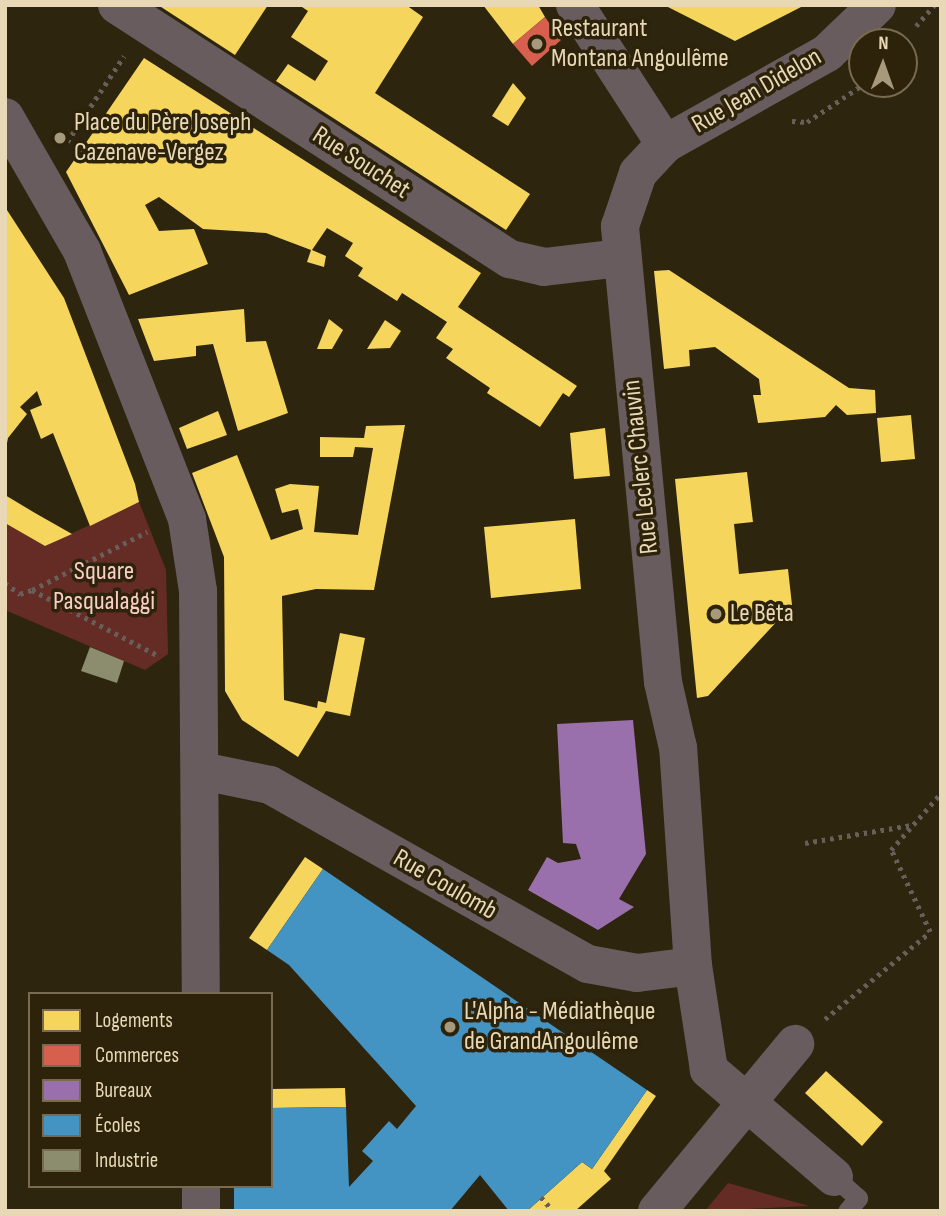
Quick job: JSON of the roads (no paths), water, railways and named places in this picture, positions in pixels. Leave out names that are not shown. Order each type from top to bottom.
[{"type":"street","points":[[575,5],[665,144]]},
{"type":"street","name":"Rue Jean Didelon","points":[[665,144],[827,53],[877,5]]},
{"type":"street","name":"Rue Souchet","points":[[131,14],[517,263],[544,267],[621,258]]},
{"type":"street","points":[[5,117],[36,170],[105,304],[187,519],[198,591],[202,771],[201,992]]},
{"type":"street","name":"Rue Leclerc Chauvin","points":[[665,144],[625,200],[621,258],[663,682],[678,747],[693,966],[709,1070],[747,1103]]},
{"type":"street","name":"Rue Coulomb","points":[[202,771],[270,785],[587,964],[638,973],[693,966]]},
{"type":"street","points":[[657,1211],[795,1044]]},
{"type":"street","points":[[747,1103],[841,1194]]},
{"type":"street","points":[[201,1188],[201,1211]]},
{"type":"place","name":"Restaurant Montana Angoulême","points":[[537,44]]},
{"type":"place","name":"Place du Père Joseph Cazenave-Vergez","points":[[60,138]]},
{"type":"place","name":"Le Bêta","points":[[716,614]]},
{"type":"place","name":"L'Alpha - Médiathèque de GrandAngoulême","points":[[450,1027]]},
{"type":"park label","name":"Square Pasqualaggi","points":[[104,587]]}]
